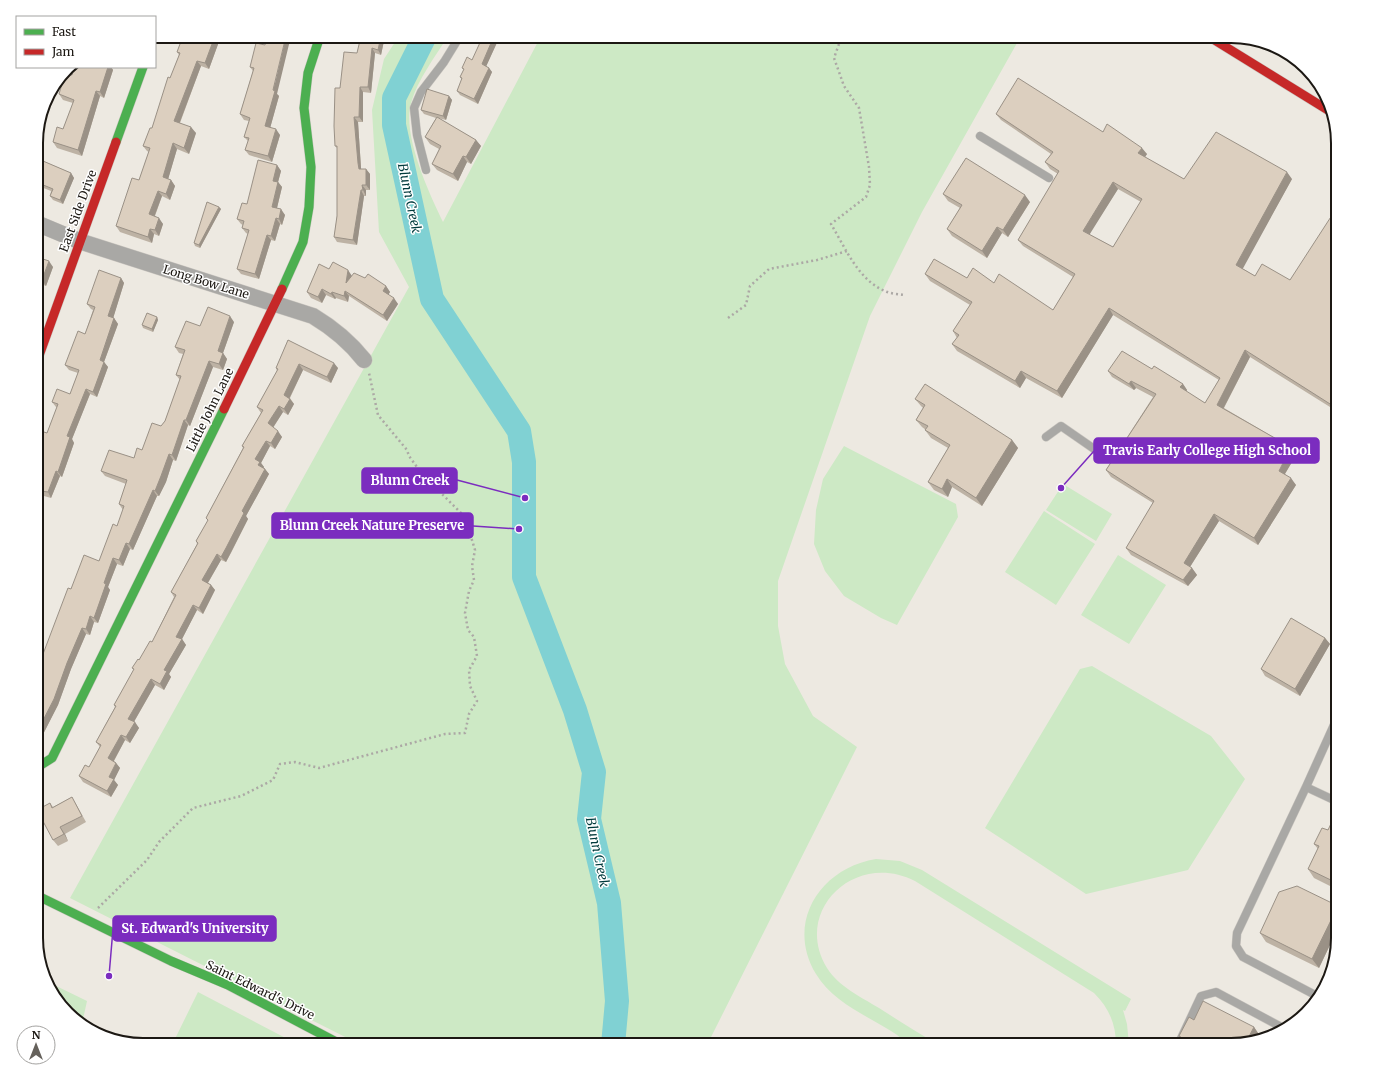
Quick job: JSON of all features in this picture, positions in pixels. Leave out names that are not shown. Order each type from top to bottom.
[{"type":"street","name":"Little John Lane","points":[[43,764],[52,758],[276,303],[303,242],[309,207],[311,167],[304,108],[308,73],[318,43]]},
{"type":"street","points":[[1220,43],[1307,93],[1324,106]]},
{"type":"street","name":"East Side Drive","points":[[43,344],[143,68]]},
{"type":"street","name":"Long Bow Lane","points":[[43,226],[79,241],[188,278],[276,303],[313,316],[334,328],[364,360]]},
{"type":"street","name":"Saint Edward's Drive","points":[[43,899],[84,920],[171,961],[228,985],[329,1038]]},
{"type":"lane","points":[[426,170],[417,135],[414,108],[421,92],[444,62],[456,43]]},
{"type":"lane","points":[[980,136],[1049,178]]},
{"type":"lane","points":[[1046,437],[1061,426],[1100,453]]},
{"type":"lane","points":[[1314,994],[1243,957],[1236,946],[1237,933],[1331,731]]},
{"type":"lane","points":[[1306,786],[1331,798]]},
{"type":"lane","points":[[1181,1038],[1201,996],[1216,992],[1277,1028]]},
{"type":"path","points":[[840,43],[834,58],[844,86],[859,108],[869,167],[870,186],[866,197],[832,224],[847,251],[869,282],[886,292],[904,295]]},
{"type":"path","points":[[728,318],[746,305],[750,286],[769,269],[817,260],[847,251]]},
{"type":"path","points":[[84,920],[146,860],[159,842],[193,808],[241,796],[273,780],[280,764],[295,762],[319,768],[445,734],[465,732],[469,714],[476,701],[470,686],[469,670],[477,656],[474,637],[468,630],[466,613],[469,591],[474,580],[472,566],[475,550],[465,517],[422,474],[409,456],[407,450],[378,415],[372,381],[364,360]]},
{"type":"green space","points":[[394,43],[443,43],[418,85],[411,103],[409,116],[413,147],[418,164],[443,222],[537,43],[1017,43],[922,212],[870,316],[778,581],[778,626],[785,664],[813,716],[857,747],[711,1038],[347,1038],[70,898],[409,287],[379,232],[372,110],[384,59]]},
{"type":"green space","points":[[844,446],[956,504],[958,517],[897,625],[881,618],[844,596],[825,571],[814,544],[816,510],[823,479]]},
{"type":"green space","points":[[1063,484],[1112,514],[1096,541],[1046,510]]},
{"type":"green space","points":[[1044,511],[1095,544],[1056,605],[1005,572]]},
{"type":"green space","points":[[1118,555],[1166,585],[1129,644],[1081,615]]},
{"type":"green space","points":[[1092,666],[1211,736],[1245,779],[1188,870],[1086,894],[985,828],[1080,669]]},
{"type":"green space","points":[[876,859],[900,861],[922,870],[1131,999],[1125,1011],[1123,1010],[1127,1024],[1128,1038],[1116,1038],[1111,1017],[1104,1004],[1094,993],[915,881],[893,874],[871,874],[852,880],[835,892],[824,907],[818,926],[818,947],[827,968],[838,981],[858,996],[927,1038],[901,1038],[850,1007],[831,992],[816,974],[807,955],[804,936],[807,918],[813,901],[824,886],[839,874],[856,864]]},
{"type":"green space","points":[[54,985],[87,1001],[83,1018],[72,1009]]},
{"type":"green space","points":[[198,992],[286,1038],[175,1038]]},
{"type":"building","points":[[180,43],[212,43],[205,63],[197,61],[174,121],[191,127],[184,148],[173,143],[163,177],[171,180],[166,194],[158,191],[149,214],[159,218],[155,230],[150,229],[148,237],[116,226],[132,178],[139,180],[150,148],[143,146],[150,128],[152,128],[168,77],[170,78],[180,53],[177,52]]},
{"type":"building","points":[[256,43],[265,45],[265,43],[284,43],[273,90],[275,91],[265,126],[276,129],[268,156],[245,150],[249,138],[244,137],[250,118],[240,114],[254,68],[250,67]]},
{"type":"building","points":[[359,43],[380,43],[378,50],[372,48],[368,87],[360,87],[359,117],[354,117],[359,169],[366,169],[366,185],[362,185],[363,190],[361,190],[353,240],[334,237],[337,216],[337,146],[335,146],[334,126],[335,88],[340,88],[344,52],[357,53]]},
{"type":"building","points":[[480,43],[491,43],[482,64],[489,68],[474,99],[457,91],[462,78],[460,77],[464,69],[462,68],[467,57],[472,60]]},
{"type":"building","points":[[77,68],[108,68],[100,92],[96,91],[78,150],[53,142],[57,127],[63,129],[74,100],[59,94],[62,85],[70,75],[72,75],[73,71]]},
{"type":"building","points":[[1018,78],[1103,132],[1107,124],[1142,148],[1138,153],[1184,179],[1216,132],[1287,172],[1236,265],[1255,276],[1262,264],[1290,280],[1331,217],[1331,405],[1245,350],[1217,405],[1280,441],[1273,447],[1287,455],[1279,471],[1291,478],[1254,538],[1214,514],[1184,563],[1192,568],[1183,580],[1126,548],[1154,501],[1106,470],[1156,394],[1131,381],[1129,384],[1108,371],[1122,351],[1152,369],[1154,366],[1183,384],[1180,387],[1205,403],[1220,378],[1109,308],[1057,391],[1021,371],[1015,381],[952,344],[959,335],[953,331],[972,302],[925,274],[934,259],[967,278],[973,268],[994,283],[999,274],[1053,310],[1075,274],[1018,240],[1059,171],[1045,162],[1053,152],[996,114]],"holes":[[[1113,182],[1142,199],[1113,247],[1083,231]]]},
{"type":"building","points":[[427,89],[449,96],[443,116],[421,110]]},
{"type":"building","points":[[437,117],[476,140],[466,157],[463,156],[453,174],[432,164],[441,146],[425,137]]},
{"type":"building","points":[[966,158],[1025,195],[1003,230],[997,227],[982,251],[947,229],[962,205],[943,194]]},
{"type":"building","points":[[258,160],[277,165],[273,181],[278,182],[272,207],[281,209],[279,219],[276,218],[271,236],[267,235],[255,274],[237,269],[249,230],[242,228],[244,221],[237,219],[242,203],[247,204]]},
{"type":"building","points":[[43,161],[71,173],[60,200],[50,196],[53,189],[43,185]]},
{"type":"building","points":[[207,202],[219,207],[199,245],[194,243]]},
{"type":"building","points":[[43,259],[49,261],[43,277]]},
{"type":"building","points":[[333,262],[348,270],[346,283],[354,273],[365,278],[368,274],[386,286],[383,291],[394,298],[383,315],[345,291],[344,296],[332,292],[331,294],[322,289],[318,297],[307,292],[319,264],[329,269]]},
{"type":"building","points":[[99,270],[121,278],[108,316],[114,318],[100,360],[104,362],[93,392],[86,389],[67,436],[70,437],[58,472],[56,471],[48,492],[43,491],[43,435],[44,432],[47,433],[58,404],[52,402],[57,389],[70,394],[79,370],[65,365],[78,331],[85,334],[95,307],[87,304]]},
{"type":"building","points":[[208,307],[230,316],[218,351],[223,353],[219,364],[209,361],[186,420],[184,420],[172,455],[169,454],[155,491],[153,490],[129,544],[126,543],[119,560],[113,558],[94,618],[90,616],[86,629],[82,628],[54,699],[43,720],[43,654],[68,588],[71,589],[84,555],[99,561],[113,524],[117,526],[124,506],[119,504],[127,480],[101,471],[109,450],[134,458],[137,448],[142,450],[152,423],[161,426],[165,421],[181,376],[176,375],[185,350],[175,347],[186,321],[200,326]]},
{"type":"building","points":[[147,313],[157,317],[152,329],[142,325]]},
{"type":"building","points":[[288,340],[334,363],[327,377],[299,364],[284,395],[290,399],[284,409],[279,406],[268,423],[278,431],[271,443],[266,441],[255,459],[260,462],[258,465],[265,469],[242,511],[244,513],[221,557],[217,554],[202,580],[211,585],[199,608],[193,605],[176,637],[182,639],[164,670],[167,671],[160,684],[151,679],[128,719],[135,722],[126,737],[121,735],[108,758],[116,763],[109,777],[114,779],[107,791],[79,776],[85,765],[89,767],[101,745],[96,742],[134,669],[132,668],[138,659],[139,660],[150,641],[152,642],[176,595],[171,592],[198,543],[196,541],[208,520],[206,518],[244,447],[242,446],[263,410],[257,407],[278,369],[276,368]]},
{"type":"building","points":[[925,384],[1012,440],[976,498],[947,479],[942,489],[928,482],[950,445],[925,430],[928,426],[916,420],[925,405],[915,399]]},
{"type":"building","points":[[1291,618],[1325,638],[1295,689],[1261,669]]},
{"type":"building","points":[[72,797],[82,816],[60,827],[64,834],[53,840],[43,821],[43,807],[50,803],[52,808]]},
{"type":"building","points":[[1331,824],[1331,880],[1308,869],[1319,846],[1314,844],[1322,828],[1328,830]]},
{"type":"building","points":[[1297,886],[1331,903],[1331,920],[1312,959],[1260,933],[1279,892]]},
{"type":"building","points":[[1203,1001],[1254,1027],[1249,1036],[1244,1037],[1182,1038],[1179,1036],[1189,1017],[1194,1020]]},
{"type":"waterway","name":"Blunn Creek","points":[[422,43],[394,98],[394,125],[432,299],[519,431],[524,462],[524,577],[575,710],[594,772],[589,819],[609,903],[617,1001],[614,1038]]},
{"type":"traffic: fast","points":[[282,289],[303,242],[309,207],[311,167],[304,108],[308,73],[318,43]]},
{"type":"traffic: fast","points":[[116,142],[143,68]]},
{"type":"traffic: fast","points":[[43,764],[52,758],[224,409]]},
{"type":"traffic: fast","points":[[43,898],[171,961],[228,985],[329,1038]]},
{"type":"traffic: jam","points":[[1219,43],[1325,108]]},
{"type":"traffic: jam","points":[[43,345],[116,142]]},
{"type":"traffic: jam","points":[[224,409],[282,289]]},
{"type":"place","name":"Travis Early College High School","points":[[1061,488]]},
{"type":"place","name":"Blunn Creek","points":[[525,498]]},
{"type":"place","name":"Blunn Creek Nature Preserve","points":[[519,529]]},
{"type":"place","name":"St. Edward's University","points":[[109,976]]}]
